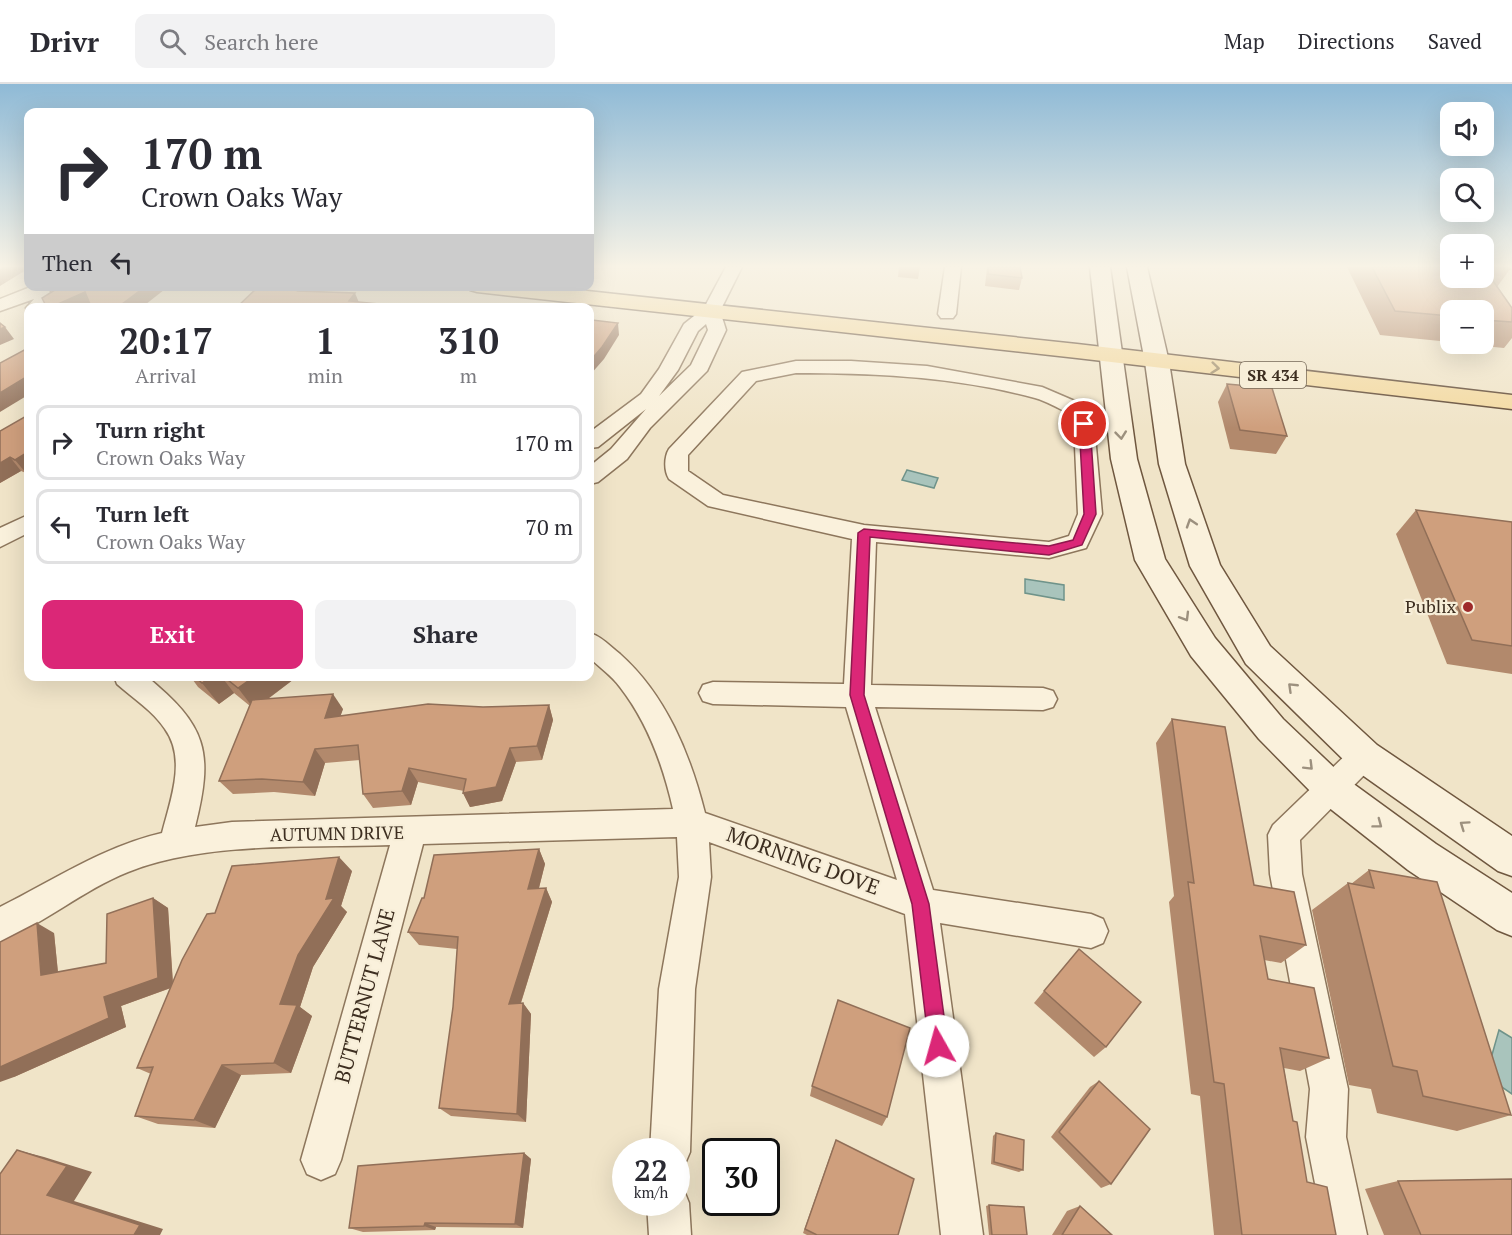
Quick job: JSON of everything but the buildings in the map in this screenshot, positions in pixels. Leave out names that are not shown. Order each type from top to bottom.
[{"type":"main road","name":"SR 434","points":[[847,321],[1104,339],[1154,350],[1509,396]]},
{"type":"main road","points":[[1103,321],[1124,459],[1150,560],[1203,647],[1271,729],[1331,788],[1422,857],[1512,916]]},
{"type":"main road","points":[[1148,321],[1172,464],[1205,566],[1258,655],[1364,756],[1512,858]]},
{"type":"main road","name":"SR 434","points":[[1154,350],[1194,343]]},
{"type":"main road","name":"SR 434","points":[[1422,369],[1509,396]]},
{"type":"street","points":[[595,435],[648,398],[668,370],[690,328],[699,321]]},
{"type":"street","points":[[594,474],[619,454],[643,424],[700,367],[717,330],[714,321]]},
{"type":"street","points":[[796,367],[851,367],[927,372],[1042,393],[1077,409],[1084,424],[1090,514],[1078,542],[1049,550],[864,533],[716,501],[677,474],[677,454],[749,376],[796,367]]},
{"type":"street","points":[[0,539],[24,526]]},
{"type":"street","points":[[864,533],[857,695],[921,904],[962,1235]]},
{"type":"street","points":[[594,647],[629,678],[659,725],[679,770],[692,822],[695,877],[677,989],[671,1138]]},
{"type":"street","points":[[132,681],[176,721],[189,747],[191,771],[175,843]]},
{"type":"street","points":[[713,693],[1043,699]]},
{"type":"street","points":[[1346,1235],[1326,1137],[1329,1089],[1286,874],[1284,835],[1364,756]]},
{"type":"street","name":"AUTUMN DRIVE","points":[[0,925],[60,890],[122,860],[175,843],[232,836],[692,822]]},
{"type":"street","name":"MORNING DOVE","points":[[692,822],[921,904],[1091,931]]},
{"type":"street","name":"BUTTERNUT LANE","points":[[321,1160],[410,832]]},
{"type":"street","points":[[669,1216],[670,1235]]},
{"type":"water","points":[[907,470],[938,478],[934,488],[902,480]]},
{"type":"water","points":[[1025,579],[1064,585],[1064,600],[1025,593]]},
{"type":"water","points":[[1499,1030],[1512,1038],[1512,1094],[1486,1076]]},
{"type":"place","name":"Publix","points":[[1468,607]]},
{"type":"route","points":[[938,1046],[921,904],[857,695],[864,533],[1049,550],[1078,542],[1090,514],[1084,424]]}]
